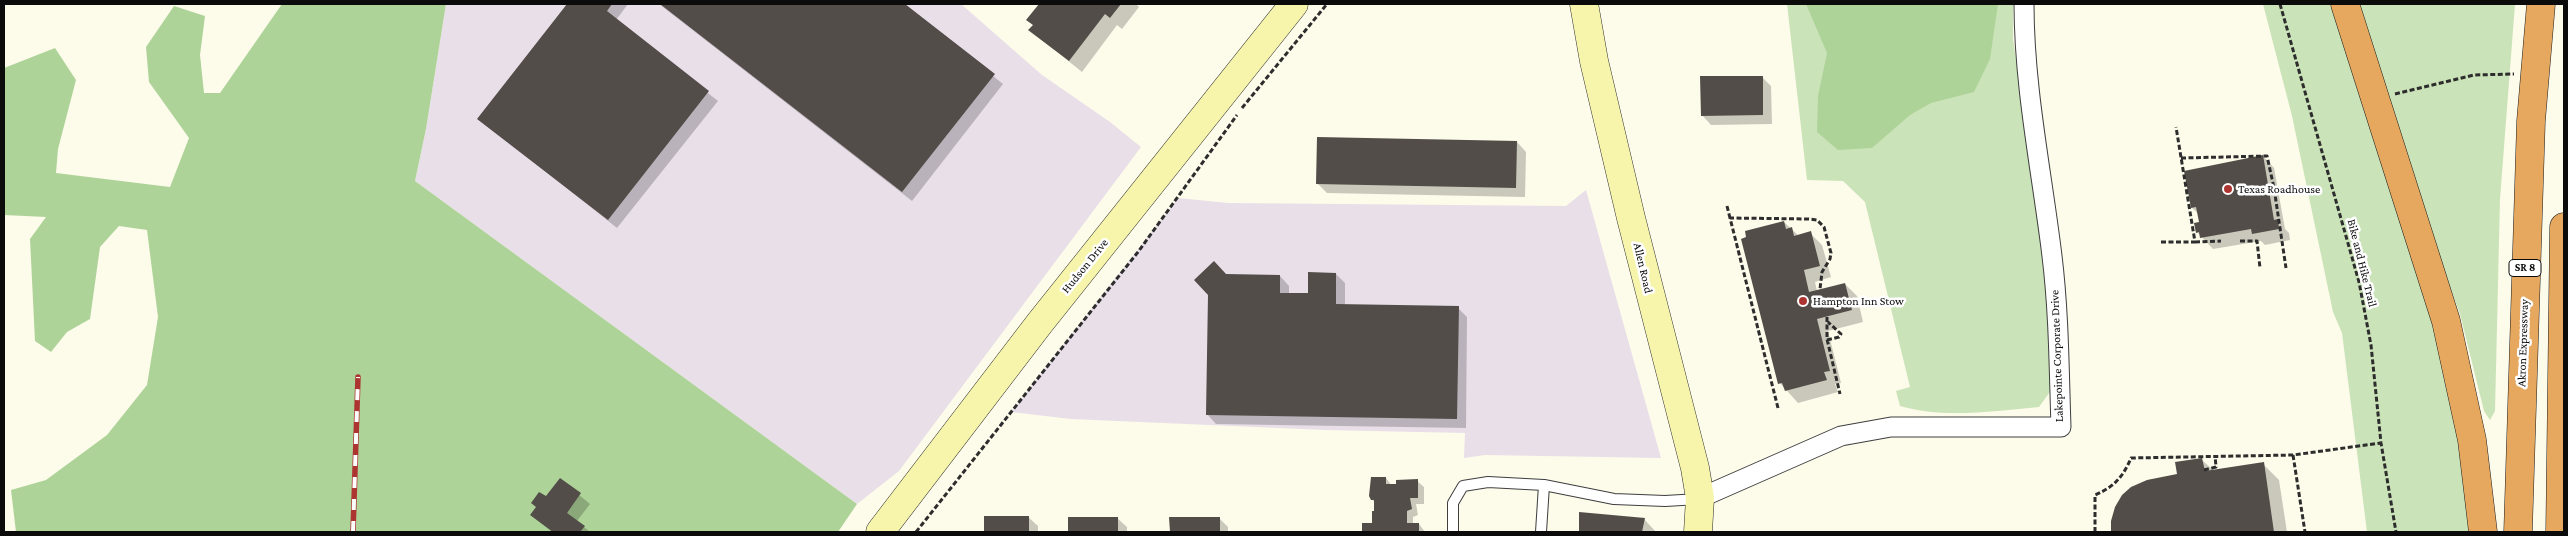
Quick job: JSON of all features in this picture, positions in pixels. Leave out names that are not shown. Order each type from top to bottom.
[{"type":"highway","points":[[2346,4],[2450,337],[2472,440],[2483,532]]},
{"type":"highway","name":"Akron Expressway","points":[[2518,532],[2530,130],[2541,4]]},
{"type":"highway","points":[[2562,517],[2564,227]]},
{"type":"main road","name":"Hudson Drive","points":[[880,532],[1039,324],[1294,4]]},
{"type":"main road","name":"Allen Road","points":[[1584,4],[1594,60],[1622,182],[1695,468],[1700,498],[1698,532]]},
{"type":"street","name":"Lakepointe Corporate Drive","points":[[1700,498],[1841,436],[1892,427],[2061,427],[2057,312],[2025,51],[2024,4]]},
{"type":"lane","points":[[1453,532],[1453,503],[1463,486],[1488,482],[1544,485],[1614,499],[1665,501],[1700,498]]},
{"type":"lane","points":[[1541,532],[1544,485]]},
{"type":"path","points":[[916,532],[1138,252],[1238,113],[1327,4]]},
{"type":"path","name":"Bike and Hike Trail","points":[[2280,4],[2359,282],[2370,345],[2381,442],[2396,532]]},
{"type":"path","points":[[2375,97],[2409,92],[2474,75],[2535,73]]},
{"type":"path","points":[[2176,127],[2195,242]]},
{"type":"path","points":[[2180,158],[2266,156],[2274,188],[2286,268]]},
{"type":"path","points":[[1727,206],[1778,408]]},
{"type":"path","points":[[1730,218],[1809,219],[1821,222],[1831,253],[1830,259],[1822,272],[1820,289]]},
{"type":"path","points":[[2161,242],[2221,241]]},
{"type":"path","points":[[2240,241],[2257,241],[2260,268]]},
{"type":"path","points":[[1827,317],[1828,340],[1840,394]]},
{"type":"path","points":[[1828,322],[1841,334],[1839,337],[1828,340]]},
{"type":"path","points":[[2094,532],[2095,495],[2108,490],[2119,480],[2131,458],[2294,455],[2381,442]]},
{"type":"path","points":[[2204,470],[2216,467],[2215,455]]},
{"type":"path","points":[[2294,455],[2304,532]]},
{"type":"shaded area","points":[[446,4],[961,4],[1042,75],[1110,122],[1141,147],[899,471],[857,504],[415,181],[426,129]]},
{"type":"shaded area","points":[[1586,190],[1661,458],[1485,455],[1464,458],[1465,433],[1325,430],[1071,419],[1011,412],[1178,198],[1228,203],[1566,206]]},
{"type":"green space","points":[[282,4],[446,4],[426,129],[415,181],[857,504],[838,532],[16,532],[11,490],[46,480],[107,435],[147,385],[158,317],[147,230],[119,226],[100,247],[90,319],[67,332],[51,352],[35,341],[30,239],[46,217],[4,215],[4,68],[55,48],[76,80],[58,149],[56,173],[170,187],[189,138],[149,82],[146,47],[174,6],[205,16],[200,55],[204,93],[220,93]]},
{"type":"green space","points":[[1787,4],[2013,4],[2013,39],[2034,180],[2048,307],[2052,389],[2039,407],[1951,413],[1917,410],[1900,406],[1896,391],[1910,387],[1865,202],[1843,181],[1807,180]]},
{"type":"green space","points":[[1806,4],[1998,4],[1990,59],[1974,92],[1931,103],[1910,115],[1872,148],[1838,150],[1817,132],[1818,96],[1827,53]]},
{"type":"green space","points":[[2263,4],[2330,4],[2396,192],[2456,392],[2473,532],[2367,532],[2342,333],[2333,312],[2292,116]]},
{"type":"green space","points":[[2351,4],[2515,4],[2500,199],[2495,411],[2490,420],[2484,411],[2460,314],[2386,111]]},
{"type":"building","points":[[567,4],[612,4],[607,11],[709,91],[608,220],[477,119]]},
{"type":"building","points":[[660,4],[905,4],[995,74],[902,192]]},
{"type":"building","points":[[1039,4],[1121,4],[1110,18],[1105,14],[1069,61],[1028,30],[1033,25],[1026,20]]},
{"type":"building","points":[[1700,76],[1763,76],[1763,115],[1701,116]]},
{"type":"building","points":[[1317,137],[1517,141],[1516,188],[1316,184]]},
{"type":"building","name":"Texas Roadhouse","points":[[2263,155],[2274,220],[2278,219],[2279,229],[2252,234],[2251,229],[2200,238],[2199,232],[2196,233],[2194,223],[2199,222],[2196,207],[2191,208],[2184,171]]},
{"type":"building","name":"Hampton Inn Stow","points":[[1784,221],[1786,229],[1792,227],[1794,236],[1811,231],[1820,266],[1804,270],[1809,292],[1845,283],[1852,310],[1817,319],[1830,371],[1824,372],[1827,380],[1785,391],[1782,383],[1778,384],[1741,239],[1746,237],[1745,231]]},
{"type":"building","points":[[1214,261],[1226,274],[1280,275],[1280,293],[1308,293],[1308,272],[1336,273],[1336,304],[1459,306],[1457,419],[1206,415],[1208,295],[1194,280]]},
{"type":"building","points":[[2202,458],[2205,471],[2264,462],[2274,532],[2111,532],[2111,521],[2115,507],[2122,495],[2131,487],[2147,480],[2177,474],[2175,462]]},
{"type":"building","points":[[1371,477],[1386,477],[1386,484],[1396,484],[1396,480],[1418,479],[1418,498],[1410,498],[1412,509],[1407,511],[1407,523],[1419,523],[1419,532],[1362,532],[1362,523],[1372,523],[1372,511],[1374,511],[1374,500],[1371,500],[1369,496]]},
{"type":"building","points":[[560,478],[581,493],[567,513],[585,526],[580,532],[553,532],[530,515],[536,507],[531,503],[539,492],[546,496]]},
{"type":"building","points":[[1579,512],[1645,518],[1642,532],[1579,532]]},
{"type":"building","points":[[984,516],[1029,516],[1029,532],[984,532]]},
{"type":"building","points":[[1068,517],[1118,517],[1118,532],[1068,532]]},
{"type":"building","points":[[1169,517],[1220,517],[1220,532],[1170,532]]},
{"type":"railway","points":[[353,532],[358,377]]},
{"type":"place","name":"Texas Roadhouse","points":[[2228,189]]},
{"type":"place","name":"Hampton Inn Stow","points":[[1803,301]]}]
